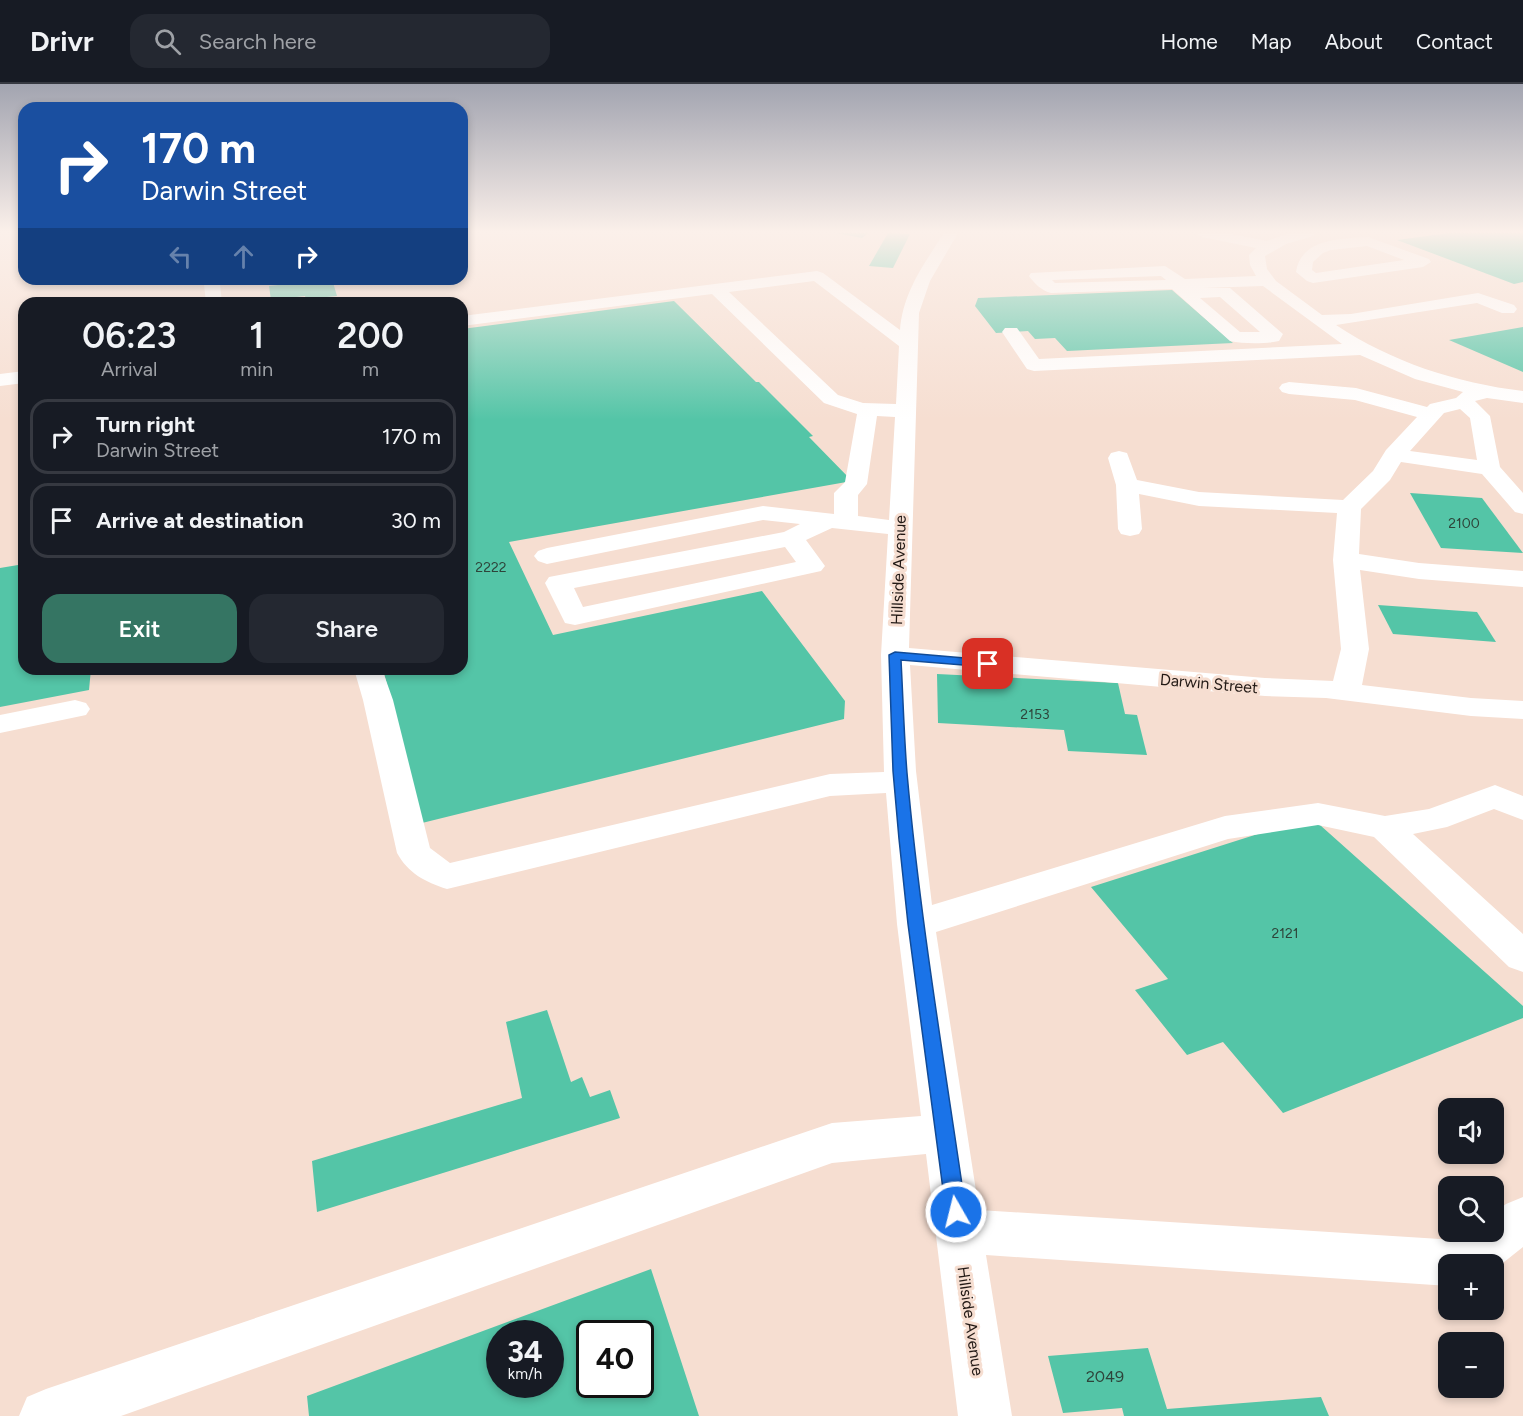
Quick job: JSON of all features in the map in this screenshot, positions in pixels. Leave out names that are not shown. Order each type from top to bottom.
[{"type":"street","points":[[468,320],[666,295]]},
{"type":"street","points":[[676,295],[690,307],[731,302]]},
{"type":"street","points":[[723,295],[831,399],[868,409],[904,411]]},
{"type":"street","points":[[842,295],[907,344]]},
{"type":"street","name":"Hillside Avenue","points":[[915,295],[910,313],[907,344],[895,655],[900,782],[916,924],[985,1416]]},
{"type":"street","points":[[1286,295],[1363,349],[1427,375],[1487,391],[1523,397]]},
{"type":"street","points":[[1320,320],[1351,319],[1478,298],[1508,309]]},
{"type":"street","points":[[1011,332],[1034,364],[1363,349]]},
{"type":"street","points":[[1289,388],[1356,394],[1430,414]]},
{"type":"street","points":[[1346,691],[1355,649],[1346,560],[1349,507],[1382,475],[1394,455],[1437,408],[1464,402],[1466,398],[1487,391]]},
{"type":"street","points":[[1464,402],[1480,416],[1489,468],[1523,507]]},
{"type":"street","points":[[837,521],[846,493],[856,484],[868,409]]},
{"type":"street","points":[[1394,455],[1489,468]]},
{"type":"street","points":[[1119,458],[1127,484],[1130,529]]},
{"type":"street","points":[[1127,484],[1199,499],[1349,507]]},
{"type":"street","points":[[548,556],[763,513],[900,528]]},
{"type":"street","points":[[791,538],[812,566],[575,616],[558,583],[791,538],[837,521]]},
{"type":"street","points":[[1346,560],[1419,572],[1523,579]]},
{"type":"street","name":"Darwin Street","points":[[895,655],[1266,687],[1346,691],[1471,707],[1523,710]]},
{"type":"street","points":[[370,675],[378,700],[414,853],[430,868],[447,876],[830,785],[900,782]]},
{"type":"street","points":[[0,724],[75,709]]},
{"type":"street","points":[[916,924],[1226,828],[1318,814],[1385,828],[1435,819],[1495,796],[1523,809]]},
{"type":"street","points":[[1385,828],[1523,957]]},
{"type":"street","points":[[46,1416],[832,1143],[945,1133]]},
{"type":"street","points":[[959,1232],[1463,1264],[1523,1219]]},
{"type":"building","points":[[270,295],[337,296],[327,297],[271,297]]},
{"type":"building","points":[[1047,295],[1178,295],[1233,343],[1067,351],[1055,338],[1035,339],[1028,331],[996,333],[975,306],[978,298]]},
{"type":"building","points":[[674,301],[813,436],[809,437],[852,481],[509,542],[553,635],[762,591],[845,701],[844,719],[422,823],[385,675],[468,675],[468,328]]},
{"type":"building","points":[[1523,327],[1523,372],[1449,340]]},
{"type":"building","points":[[1410,493],[1482,498],[1523,553],[1441,548]]},
{"type":"building","points":[[18,565],[18,675],[90,675],[89,690],[0,707],[0,568]]},
{"type":"building","points":[[1378,605],[1477,612],[1496,642],[1393,634]]},
{"type":"building","points":[[937,674],[1118,683],[1125,714],[1137,715],[1147,755],[1068,751],[1064,730],[938,723]]},
{"type":"building","points":[[1311,817],[1523,1006],[1523,1018],[1283,1113],[1223,1042],[1187,1055],[1135,990],[1168,979],[1091,887]]},
{"type":"building","points":[[547,1010],[571,1082],[582,1077],[590,1097],[610,1090],[620,1118],[317,1212],[312,1161],[522,1098],[506,1022]]},
{"type":"building","points":[[651,1269],[699,1416],[309,1416],[307,1396],[486,1330],[486,1398],[564,1398],[564,1320],[513,1320]]},
{"type":"building","points":[[1148,1348],[1167,1409],[1321,1397],[1329,1416],[1124,1416],[1122,1408],[1063,1413],[1048,1356]]},
{"type":"route","points":[[956,1212],[906,839],[900,771],[895,655],[988,664]]}]
